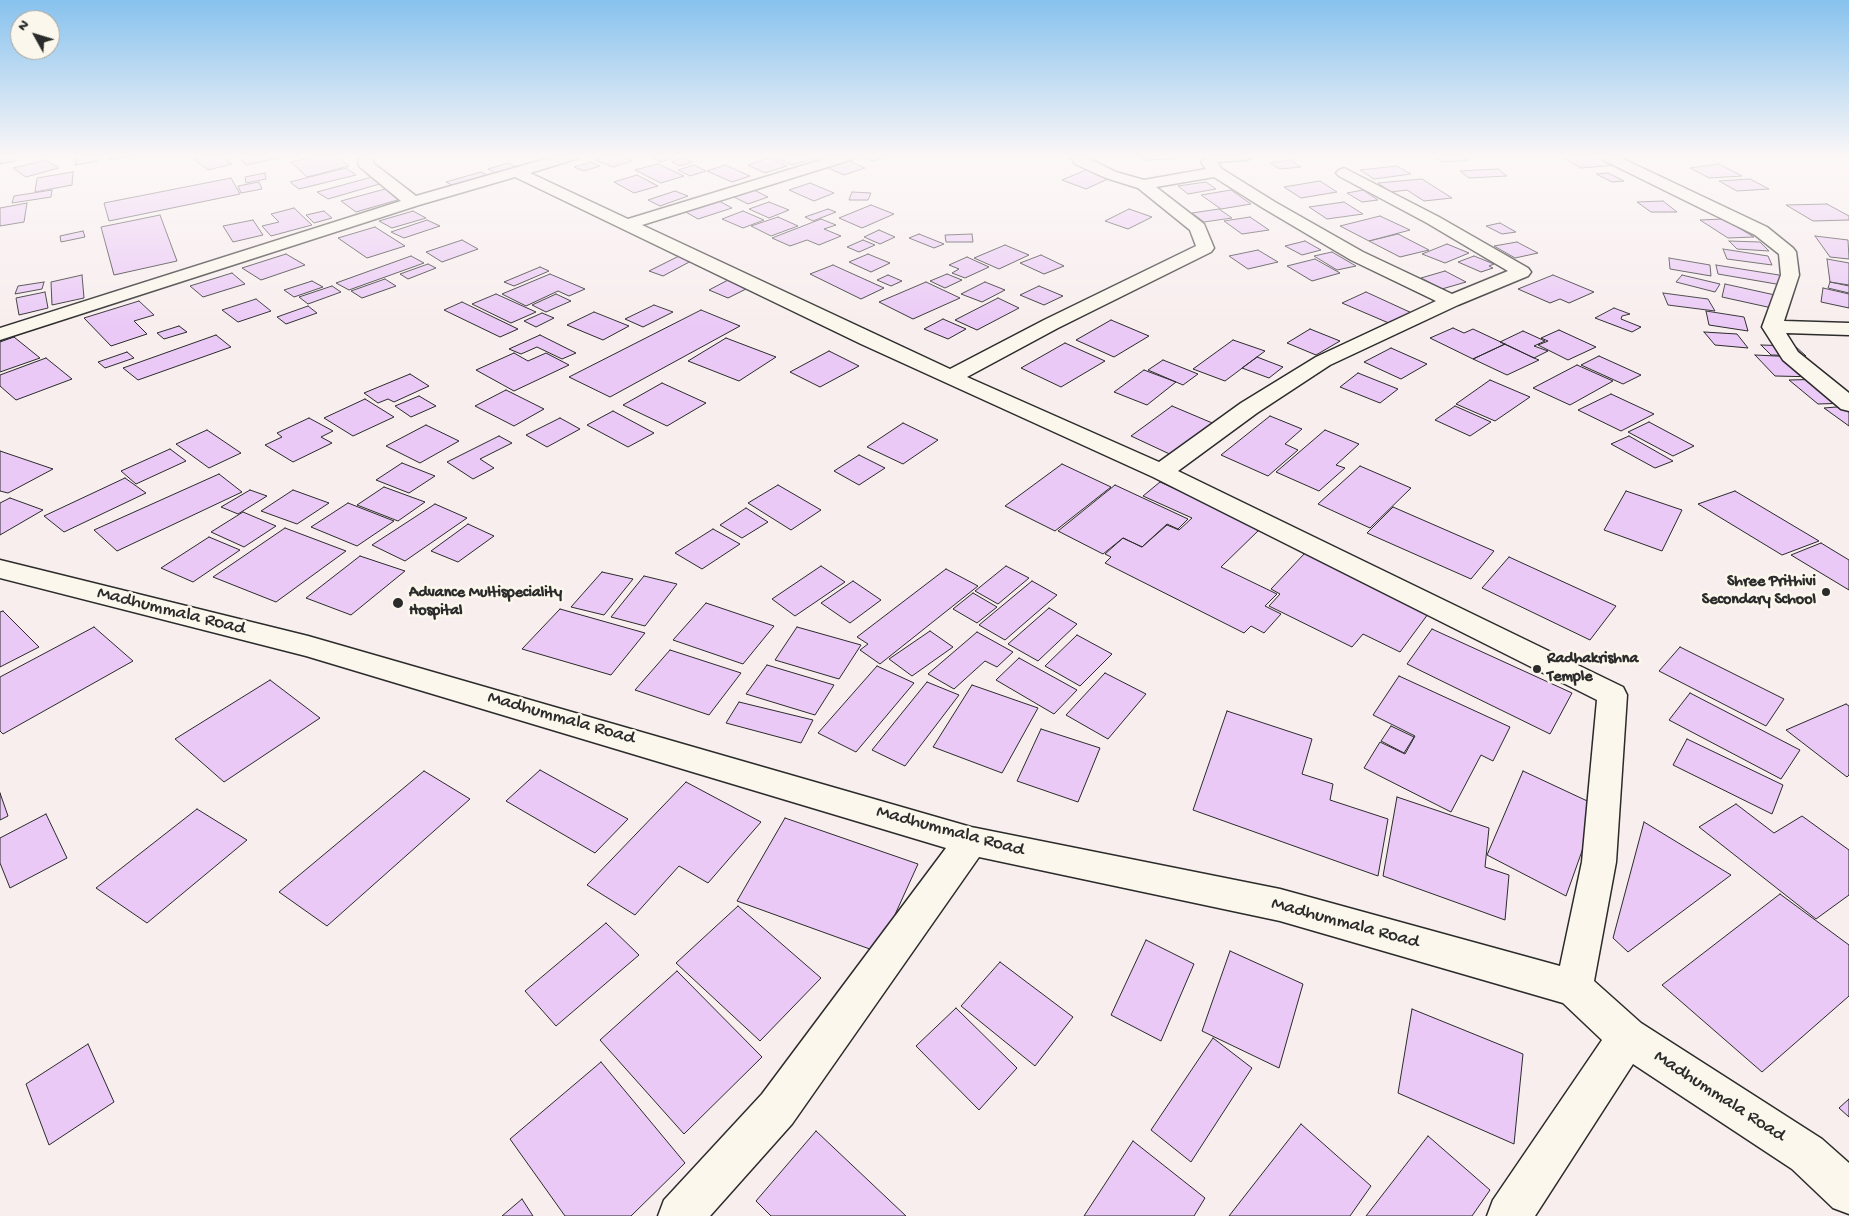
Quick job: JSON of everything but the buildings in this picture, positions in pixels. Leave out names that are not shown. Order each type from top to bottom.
[{"type":"street","points":[[0,334],[379,213]]},
{"type":"street","points":[[600,213],[868,340],[952,376],[1161,472],[1612,695],[1599,862],[1574,988]]},
{"type":"street","points":[[625,225],[667,213]]},
{"type":"street","points":[[952,376],[1051,324],[1205,248],[1198,228],[1178,213]]},
{"type":"street","points":[[1282,213],[1357,256],[1451,301]]},
{"type":"street","points":[[1161,472],[1249,408],[1323,361],[1451,301],[1522,272],[1418,213]]},
{"type":"street","points":[[1723,213],[1761,231],[1786,252],[1790,275],[1772,327]]},
{"type":"street","points":[[1772,327],[1849,329]]},
{"type":"street","points":[[1772,327],[1790,356],[1849,404]]},
{"type":"street","name":"Madhummala Road","points":[[0,569],[308,646],[971,841],[1280,905],[1574,988],[1627,1037],[1807,1154],[1849,1192]]},
{"type":"street","points":[[680,1216],[777,1109],[971,841]]},
{"type":"street","points":[[1510,1216],[1627,1037]]},
{"type":"place","name":"Shree Prithivi Secondary School","points":[[1826,592]]},
{"type":"place","name":"Advance Multispeciality Hospital","points":[[398,603]]},
{"type":"place","name":"Radhakrishna Temple","points":[[1537,669]]}]
